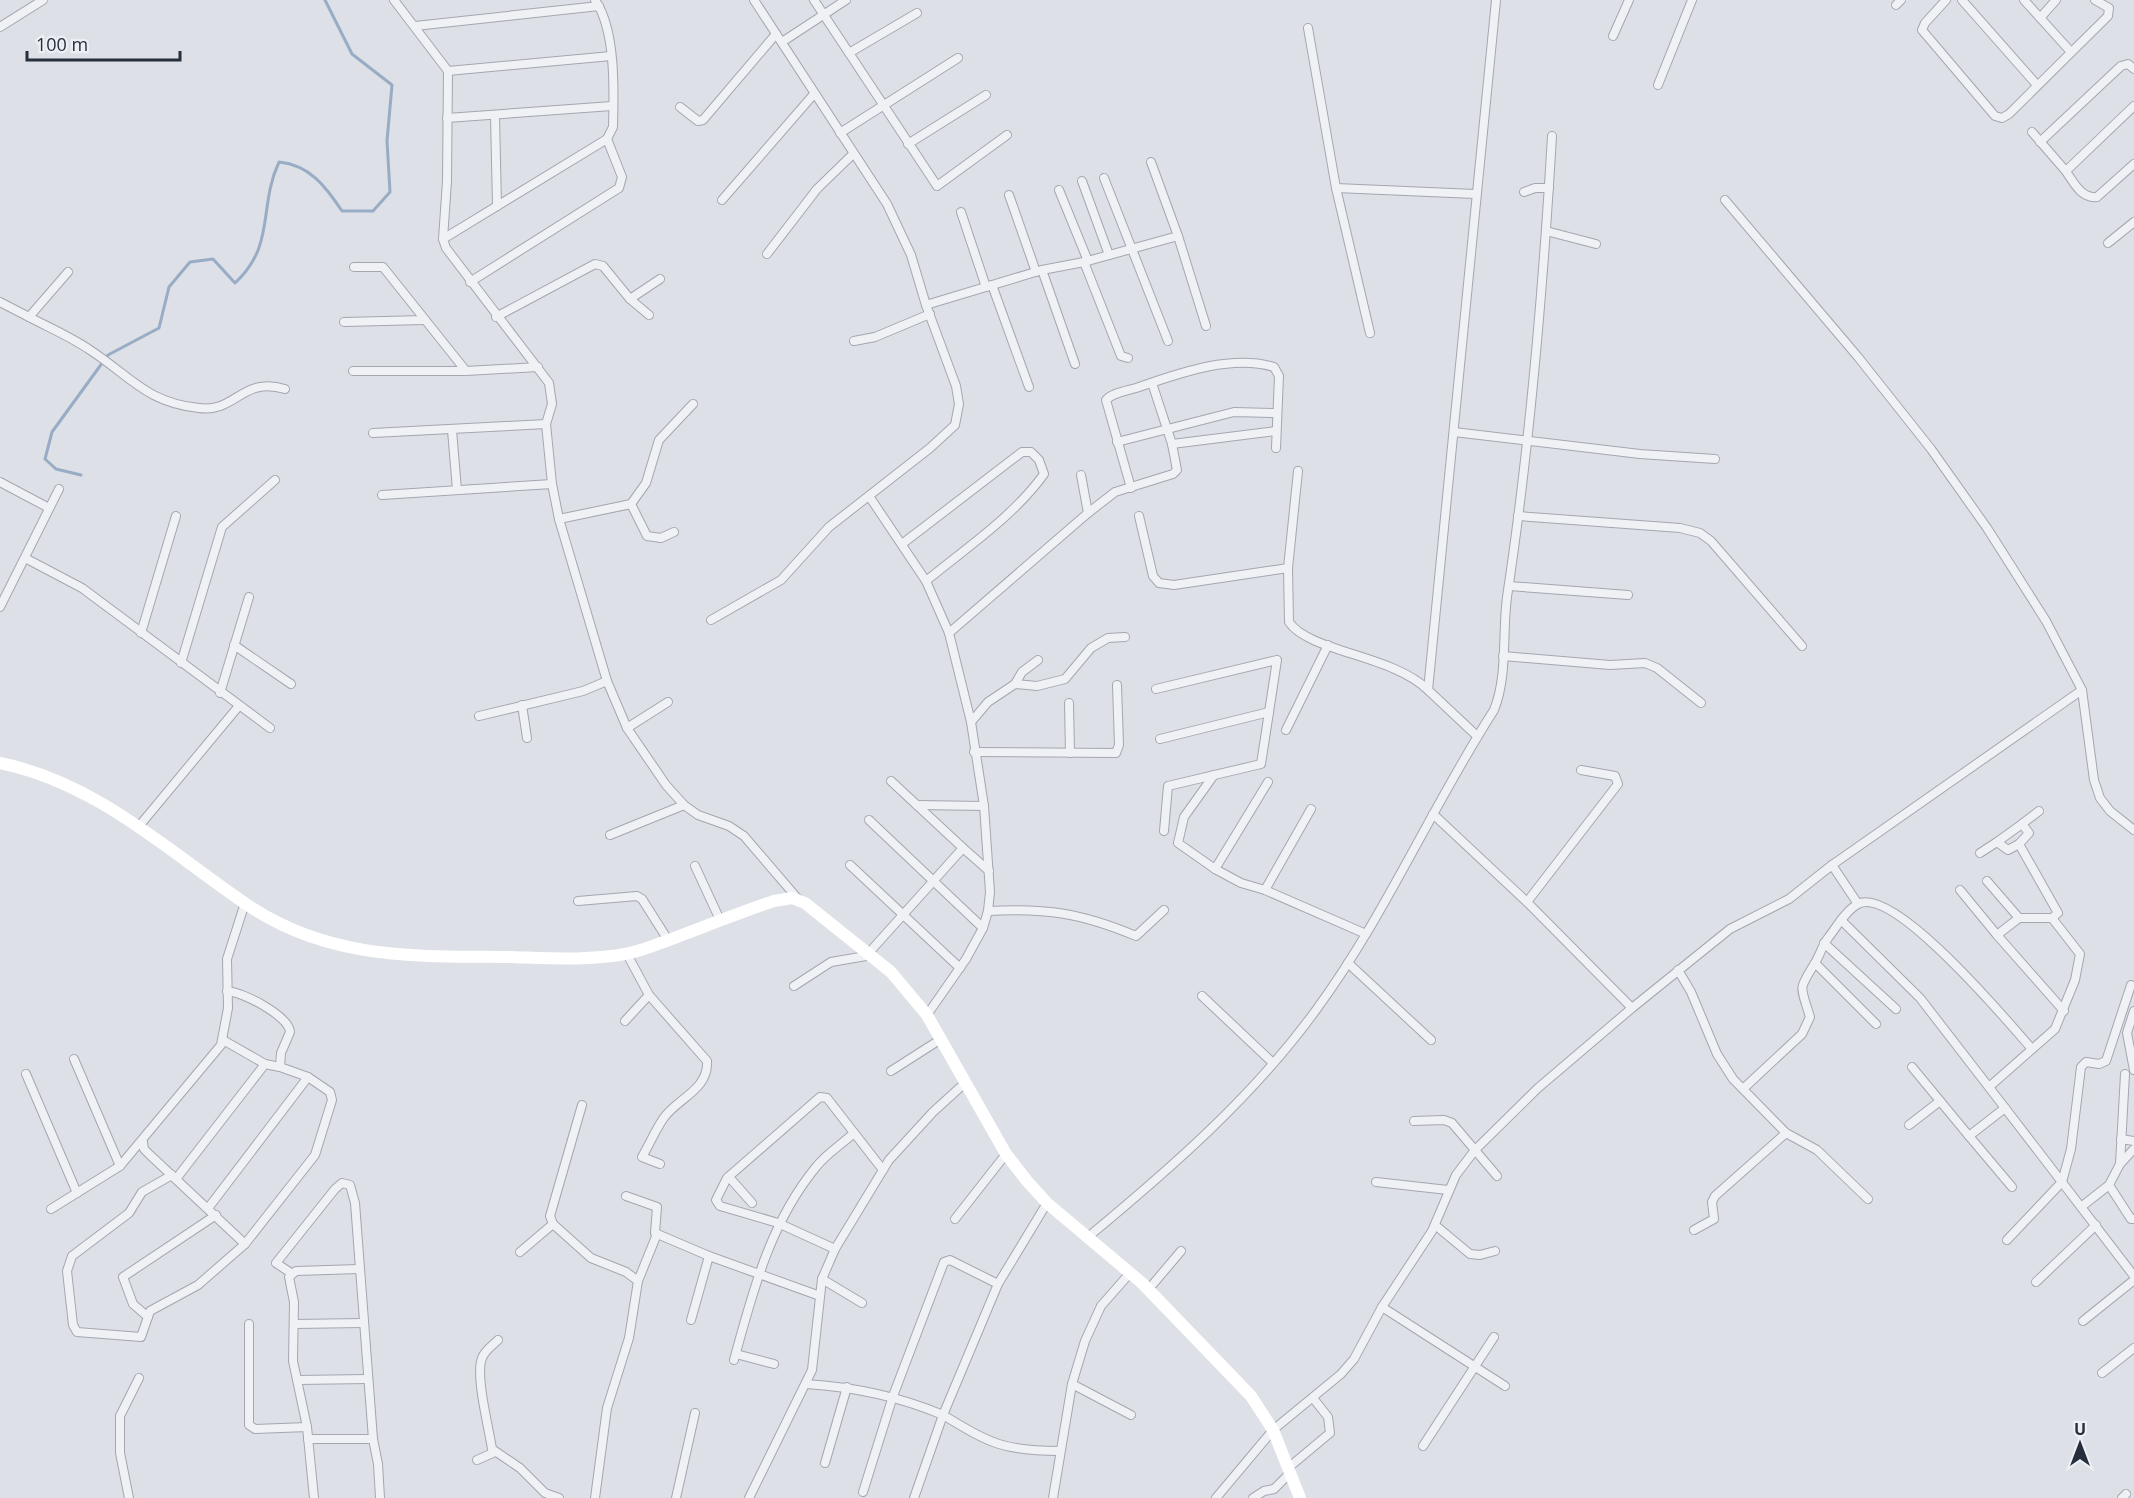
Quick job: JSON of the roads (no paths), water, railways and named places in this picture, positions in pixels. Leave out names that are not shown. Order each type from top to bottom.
[{"type":"street","points":[[0,27],[43,0]]},
{"type":"street","points":[[394,0],[448,71],[447,181],[443,239],[448,254],[547,378],[551,389],[552,404],[546,424],[552,484],[559,519],[607,681],[627,728],[666,785],[684,805],[698,815],[729,826],[744,836],[799,899],[870,952],[891,972],[927,1015],[1006,1154],[1047,1203],[1148,1290],[1251,1396],[1273,1430],[1300,1498]]},
{"type":"street","points":[[711,620],[782,580],[829,526],[946,435],[957,419],[959,404],[956,386],[898,224],[874,182],[853,154],[754,0]]},
{"type":"street","points":[[814,0],[937,186],[1007,135]]},
{"type":"street","points":[[782,42],[846,0]]},
{"type":"street","points":[[1428,690],[1475,194],[1496,0]]},
{"type":"street","points":[[1613,36],[1629,0]]},
{"type":"street","points":[[1658,85],[1692,0]]},
{"type":"street","points":[[1946,0],[1924,24],[1922,30],[1995,116],[2007,116],[2109,15],[2109,8],[2095,0]]},
{"type":"street","points":[[1962,0],[2037,85]]},
{"type":"street","points":[[2024,0],[2071,52]]},
{"type":"street","points":[[2040,18],[2056,0]]},
{"type":"street","points":[[415,27],[597,3],[610,33],[613,127],[607,140],[443,239]]},
{"type":"street","points":[[849,53],[917,13]]},
{"type":"street","points":[[1308,28],[1336,188],[1370,333]]},
{"type":"street","points":[[680,107],[698,121],[703,120],[776,34]]},
{"type":"street","points":[[448,71],[611,56]]},
{"type":"street","points":[[840,133],[958,57]]},
{"type":"street","points":[[2040,142],[2121,66],[2128,64],[2134,69]]},
{"type":"street","points":[[722,200],[814,94]]},
{"type":"street","points":[[908,144],[986,94]]},
{"type":"street","points":[[447,118],[612,106]]},
{"type":"street","points":[[2065,170],[2070,168],[2134,106]]},
{"type":"street","points":[[495,116],[497,206]]},
{"type":"street","points":[[2032,132],[2083,193],[2090,198],[2097,197],[2134,164]]},
{"type":"street","points":[[1088,1237],[1170,1170],[1273,1063],[1316,1011],[1366,934],[1497,701],[1544,274],[1552,136]]},
{"type":"street","points":[[470,282],[619,188],[622,177],[607,140]]},
{"type":"street","points":[[767,254],[818,189],[853,154]]},
{"type":"street","points":[[1150,162],[1178,236],[1206,326]]},
{"type":"street","points":[[1104,178],[1168,341]]},
{"type":"street","points":[[1082,181],[1109,255]]},
{"type":"street","points":[[1336,188],[1475,194]]},
{"type":"street","points":[[1524,192],[1535,188],[1549,188]]},
{"type":"street","points":[[1059,190],[1121,356],[1128,358]]},
{"type":"street","points":[[1009,195],[1075,364]]},
{"type":"street","points":[[1725,200],[1858,357],[1931,449],[1987,528],[2046,621],[2082,690],[2097,790],[2110,811],[2134,830]]},
{"type":"street","points":[[961,212],[1029,387]]},
{"type":"street","points":[[2108,243],[2134,222]]},
{"type":"street","points":[[1546,231],[1596,244]]},
{"type":"street","points":[[854,341],[870,339],[928,309],[989,286],[1178,236]]},
{"type":"street","points":[[496,317],[597,263],[606,268],[630,299],[649,315]]},
{"type":"street","points":[[354,267],[383,267],[466,371]]},
{"type":"street","points":[[29,317],[68,272]]},
{"type":"street","points":[[630,299],[660,279]]},
{"type":"street","points":[[0,302],[90,350],[154,397],[201,409],[219,407],[260,385],[285,389]]},
{"type":"street","points":[[344,322],[425,320]]},
{"type":"street","points":[[1131,488],[1106,399],[1152,382],[1221,365],[1269,365],[1276,368],[1279,376],[1275,413],[1276,448]]},
{"type":"street","points":[[352,372],[538,368]]},
{"type":"street","points":[[949,633],[1111,494],[1176,472],[1178,466],[1152,382]]},
{"type":"street","points":[[559,519],[631,504],[646,483],[658,440],[693,404]]},
{"type":"street","points":[[1117,442],[1234,412],[1275,413]]},
{"type":"street","points":[[373,433],[546,424]]},
{"type":"street","points":[[452,429],[457,490]]},
{"type":"street","points":[[1172,444],[1276,431]]},
{"type":"street","points":[[1454,432],[1714,459]]},
{"type":"street","points":[[902,544],[1022,452],[1031,452],[1039,460],[1044,474],[1029,492],[999,521],[926,581]]},
{"type":"street","points":[[1298,471],[1288,568],[1289,622],[1303,635],[1394,668],[1419,682],[1477,736]]},
{"type":"street","points":[[1081,476],[1088,513]]},
{"type":"street","points":[[181,663],[222,527],[275,480]]},
{"type":"street","points":[[0,482],[49,508]]},
{"type":"street","points":[[382,495],[552,484]]},
{"type":"street","points":[[0,608],[59,489]]},
{"type":"street","points":[[869,496],[926,581],[949,633],[971,722],[984,806],[989,871],[988,911],[983,928],[960,968],[927,1015]]},
{"type":"street","points":[[631,504],[647,536],[661,538],[674,532]]},
{"type":"street","points":[[141,633],[176,516]]},
{"type":"street","points":[[1139,516],[1153,576],[1159,583],[1174,585],[1288,568]]},
{"type":"street","points":[[1518,516],[1680,528],[1700,533],[1711,541],[1802,646]]},
{"type":"street","points":[[25,558],[82,588],[270,728]]},
{"type":"street","points":[[1509,586],[1628,595]]},
{"type":"street","points":[[220,693],[249,597]]},
{"type":"street","points":[[1015,684],[1037,686],[1065,679],[1090,648],[1108,638],[1125,637]]},
{"type":"street","points":[[234,645],[291,684]]},
{"type":"street","points":[[1286,730],[1328,645]]},
{"type":"street","points":[[1503,656],[1610,665],[1645,663],[1701,703]]},
{"type":"street","points":[[971,722],[988,702],[1015,684],[1022,672],[1038,660]]},
{"type":"street","points":[[1156,689],[1277,660],[1261,764],[1168,786],[1164,831]]},
{"type":"street","points":[[479,716],[583,691],[607,681]]},
{"type":"street","points":[[974,752],[1111,754],[1118,750],[1117,685]]},
{"type":"street","points":[[1216,1498],[1273,1430],[1313,1398],[1354,1359],[1382,1307],[1434,1225],[1448,1190],[1475,1150],[1538,1089],[1632,1008],[1730,929],[1789,899],[1832,866],[2082,690]]},
{"type":"street","points":[[627,728],[668,702]]},
{"type":"street","points":[[1069,703],[1070,753]]},
{"type":"street","points":[[522,705],[527,738]]},
{"type":"street","points":[[140,825],[238,706]]},
{"type":"street","points":[[1160,739],[1269,712]]},
{"type":"street","points":[[0,763],[39,772],[60,781],[140,825],[245,903],[276,920],[357,951],[392,955],[561,958],[627,954],[774,901],[799,899]]},
{"type":"street","points":[[1527,902],[1618,784],[1615,776],[1581,770]]},
{"type":"street","points":[[1214,775],[1184,817],[1178,843],[1215,869],[1241,883],[1265,890],[1366,934]]},
{"type":"street","points":[[891,781],[989,871]]},
{"type":"street","points":[[1215,869],[1268,782]]},
{"type":"street","points":[[610,835],[684,805]]},
{"type":"street","points":[[917,805],[984,806]]},
{"type":"street","points":[[1265,890],[1311,809]]},
{"type":"street","points":[[1980,853],[2039,811]]},
{"type":"street","points":[[1433,814],[1527,902],[1632,1008]]},
{"type":"street","points":[[869,820],[983,928]]},
{"type":"street","points":[[1997,842],[2008,850],[2019,844],[2029,833],[2022,824]]},
{"type":"street","points":[[1997,935],[2019,918],[2052,918],[2058,913],[2019,844]]},
{"type":"street","points":[[794,986],[831,962],[858,959],[870,952],[963,848]]},
{"type":"street","points":[[850,865],[960,968]]},
{"type":"street","points":[[695,866],[720,920]]},
{"type":"street","points":[[1832,866],[1858,904]]},
{"type":"street","points":[[1987,880],[2019,918]]},
{"type":"street","points":[[1960,890],[2064,1011]]},
{"type":"street","points":[[578,901],[637,897],[642,899],[668,940]]},
{"type":"street","points":[[1744,1088],[1802,1034],[1810,1017],[1802,994],[1802,979],[1815,963],[1824,943],[1841,920],[1858,904],[1868,902],[1882,905],[1900,915],[1957,965],[2032,1049]]},
{"type":"street","points":[[51,1209],[120,1166],[143,1142],[223,1040],[227,958],[245,903]]},
{"type":"street","points":[[988,911],[1060,912],[1111,925],[1136,936],[1164,910]]},
{"type":"street","points":[[1989,1087],[2055,1029],[2064,1011],[2078,970],[2080,954],[2052,918]]},
{"type":"street","points":[[1841,920],[1920,998],[2096,1225],[2134,1278],[2083,1321]]},
{"type":"street","points":[[1824,943],[1896,1010]]},
{"type":"street","points":[[627,954],[650,995],[705,1058],[707,1065],[700,1084],[663,1119],[642,1157],[660,1164]]},
{"type":"street","points":[[1348,963],[1431,1040]]},
{"type":"street","points":[[1815,963],[1876,1024]]},
{"type":"street","points":[[1678,970],[1691,992],[1723,1065],[1733,1079],[1786,1133],[1817,1150],[1868,1199]]},
{"type":"street","points":[[2007,1240],[2062,1182],[2071,1149],[2081,1067],[2086,1062],[2099,1064],[2106,1061],[2131,985]]},
{"type":"street","points":[[227,992],[248,996],[289,1025],[290,1032],[281,1053],[280,1067]]},
{"type":"street","points":[[625,1022],[650,995]]},
{"type":"street","points":[[1202,996],[1273,1063]]},
{"type":"street","points":[[2134,1011],[2127,1033],[2132,1045],[2134,1070]]},
{"type":"street","points":[[891,1071],[941,1039]]},
{"type":"street","points":[[223,1040],[265,1064],[308,1077],[327,1088],[331,1095],[319,1146],[245,1244],[198,1285],[150,1311],[141,1337],[77,1332],[73,1325],[68,1264],[72,1256],[129,1213],[142,1192],[174,1177],[265,1064]]},
{"type":"street","points":[[74,1059],[120,1166]]},
{"type":"street","points":[[1912,1067],[2012,1187]]},
{"type":"street","points":[[26,1074],[77,1194]]},
{"type":"street","points":[[2120,1164],[2125,1074]]},
{"type":"street","points":[[209,1207],[308,1077]]},
{"type":"street","points":[[749,1498],[812,1370],[822,1279],[835,1250],[884,1170],[933,1112],[966,1082]]},
{"type":"street","points":[[835,1250],[778,1223],[716,1204],[729,1177],[820,1097],[827,1098],[884,1170]]},
{"type":"street","points":[[1909,1125],[1940,1101]]},
{"type":"street","points":[[582,1105],[550,1216],[553,1224],[591,1258],[626,1272],[638,1281]]},
{"type":"street","points":[[1969,1136],[2005,1108]]},
{"type":"street","points":[[1414,1120],[1444,1120],[1452,1123],[1497,1176]]},
{"type":"street","points":[[774,1364],[735,1357],[758,1274],[778,1223],[817,1166],[854,1133]]},
{"type":"street","points":[[1694,1230],[1714,1219],[1712,1202],[1715,1196],[1786,1133]]},
{"type":"street","points":[[2121,1139],[2134,1142]]},
{"type":"street","points":[[143,1142],[144,1149],[209,1207],[245,1244]]},
{"type":"street","points":[[2081,1207],[2109,1185],[2120,1164],[2134,1149]]},
{"type":"street","points":[[955,1219],[1006,1154]]},
{"type":"street","points":[[729,1177],[753,1203]]},
{"type":"street","points":[[1376,1182],[1448,1190]]},
{"type":"street","points":[[359,1269],[291,1273],[276,1263],[342,1183],[350,1185],[355,1203],[363,1323],[380,1498]]},
{"type":"street","points":[[2109,1185],[2131,1219],[2134,1219]]},
{"type":"street","points":[[626,1196],[657,1207],[653,1230],[657,1234],[709,1256],[820,1296]]},
{"type":"street","points":[[914,1498],[943,1415],[998,1284],[1047,1203]]},
{"type":"street","points":[[148,1317],[133,1304],[123,1283],[123,1277],[216,1215]]},
{"type":"street","points":[[520,1252],[553,1224]]},
{"type":"street","points":[[1434,1225],[1470,1254],[1480,1255],[1495,1251]]},
{"type":"street","points":[[2036,1282],[2096,1225]]},
{"type":"street","points":[[595,1498],[607,1408],[629,1338],[638,1281],[657,1234]]},
{"type":"street","points":[[1148,1290],[1180,1251]]},
{"type":"street","points":[[691,1320],[709,1256]]},
{"type":"street","points":[[863,1492],[893,1396],[944,1262],[950,1260],[998,1284]]},
{"type":"street","points":[[291,1273],[289,1277],[294,1324],[293,1361],[308,1439],[314,1498]]},
{"type":"street","points":[[1053,1498],[1058,1484],[1060,1451],[1072,1384],[1090,1325],[1101,1306],[1130,1273]]},
{"type":"street","points":[[822,1279],[862,1303]]},
{"type":"street","points":[[1382,1307],[1505,1386]]},
{"type":"street","points":[[294,1324],[363,1323]]},
{"type":"street","points":[[249,1324],[250,1428],[306,1427]]},
{"type":"street","points":[[1423,1446],[1494,1337]]},
{"type":"street","points":[[498,1340],[487,1351],[481,1365],[483,1397],[495,1452],[520,1468],[545,1493],[559,1498]]},
{"type":"street","points":[[2102,1373],[2134,1348]]},
{"type":"street","points":[[129,1498],[120,1452],[120,1416],[139,1378]]},
{"type":"street","points":[[297,1380],[368,1379]]},
{"type":"street","points":[[806,1384],[847,1387],[893,1396],[943,1415],[986,1442],[1022,1451],[1060,1451]]},
{"type":"street","points":[[1072,1384],[1131,1414]]},
{"type":"street","points":[[825,1462],[847,1387]]},
{"type":"street","points":[[1253,1498],[1264,1491],[1274,1489],[1289,1470],[1330,1433],[1328,1417],[1313,1398]]},
{"type":"street","points":[[676,1498],[694,1413]]},
{"type":"street","points":[[308,1439],[373,1439]]},
{"type":"street","points":[[477,1461],[495,1452]]},
{"type":"waterway","points":[[81,475],[56,469],[45,459],[52,432],[108,355],[159,328],[169,287],[190,262],[213,259],[235,283],[248,269],[261,240],[269,195],[279,162],[308,172],[330,194],[342,211],[373,211],[390,192],[387,141],[392,85],[352,54],[325,0]]}]
